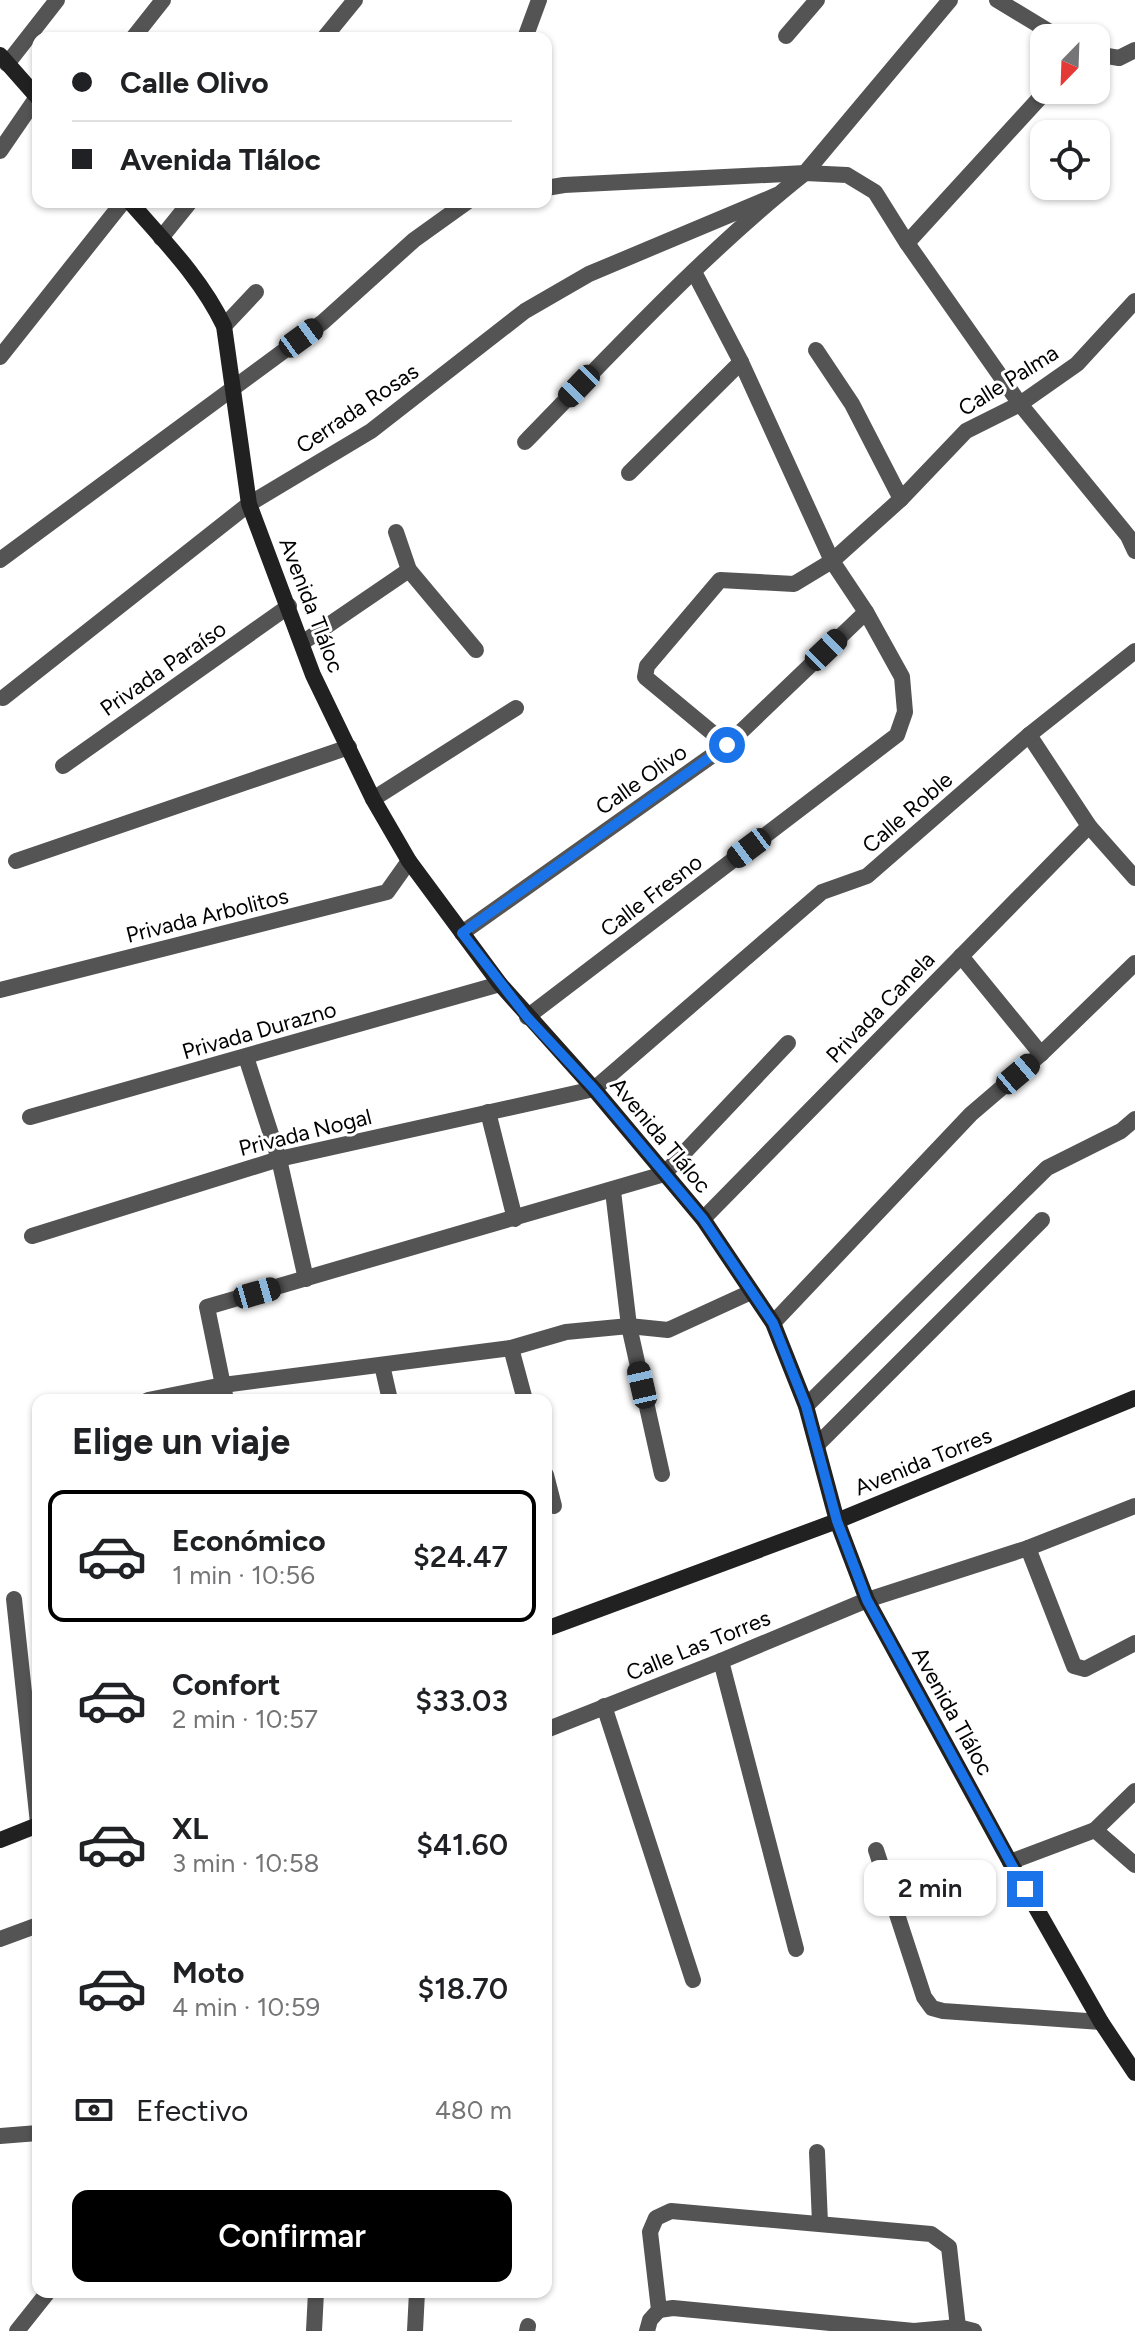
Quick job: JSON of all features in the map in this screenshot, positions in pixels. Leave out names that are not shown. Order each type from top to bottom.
[{"type":"main road","points":[[4,59],[32,92]]},
{"type":"main road","name":"Avenida Tláloc","points":[[135,208],[193,273],[212,300],[224,326],[249,504],[313,675],[373,799],[409,861],[500,984],[594,1089],[703,1219],[773,1323],[806,1406],[837,1521],[867,1600],[1010,1862],[1101,2022],[1135,2073]]},
{"type":"main road","name":"Avenida Torres","points":[[552,1627],[837,1521],[1135,1398]]},
{"type":"main road","points":[[0,1840],[32,1827]]},
{"type":"street","points":[[4,59],[57,0]]},
{"type":"street","points":[[138,32],[163,0]]},
{"type":"street","points":[[329,32],[355,0]]},
{"type":"street","points":[[527,32],[539,0]]},
{"type":"street","points":[[786,36],[817,0]]},
{"type":"street","points":[[525,442],[694,272],[805,173],[950,0]]},
{"type":"street","points":[[997,0],[1037,24]]},
{"type":"street","points":[[1110,56],[1119,58],[1135,50]]},
{"type":"street","points":[[907,243],[1034,104]]},
{"type":"street","points":[[0,151],[32,105]]},
{"type":"street","points":[[552,187],[805,173],[847,175],[875,192],[1020,404],[1128,536],[1135,551]]},
{"type":"street","name":"Cerrada Rosas","points":[[3,698],[249,504],[371,431],[525,311],[589,274],[777,195]]},
{"type":"street","points":[[0,357],[118,208]]},
{"type":"street","points":[[161,238],[185,208]]},
{"type":"street","points":[[0,560],[323,322],[414,240],[457,208]]},
{"type":"street","points":[[694,272],[741,362],[832,561],[866,612]]},
{"type":"street","points":[[224,326],[256,292]]},
{"type":"street","name":"Calle Palma","points":[[727,745],[645,677],[647,666],[720,580],[794,584],[832,561],[901,499],[966,431],[1020,404],[1077,364],[1135,301]]},
{"type":"street","points":[[816,350],[852,404],[901,499]]},
{"type":"street","points":[[629,473],[741,362]]},
{"type":"street","points":[[396,532],[409,570],[476,650]]},
{"type":"street","points":[[302,643],[409,570]]},
{"type":"street","name":"Privada Paraíso","points":[[63,766],[289,606]]},
{"type":"street","name":"Calle Fresno","points":[[527,1017],[897,735],[905,712],[902,677],[866,612]]},
{"type":"street","name":"Calle Olivo","points":[[462,933],[727,745],[866,612]]},
{"type":"street","name":"Calle Roble","points":[[594,1089],[822,892],[867,876],[1029,735],[1135,651]]},
{"type":"street","points":[[373,799],[516,708]]},
{"type":"street","points":[[1029,735],[1089,826],[1135,878]]},
{"type":"street","points":[[16,861],[349,747]]},
{"type":"street","name":"Privada Canela","points":[[703,1219],[1089,826]]},
{"type":"street","name":"Privada Arbolitos","points":[[0,990],[387,892],[409,861]]},
{"type":"street","points":[[961,956],[1041,1054]]},
{"type":"street","points":[[773,1323],[971,1114],[1041,1054],[1135,963]]},
{"type":"street","name":"Privada Durazno","points":[[30,1117],[500,984]]},
{"type":"street","points":[[751,1292],[668,1330],[629,1326],[566,1332],[511,1348],[382,1365],[225,1392],[207,1307],[664,1174],[788,1043]]},
{"type":"street","points":[[246,1057],[279,1159],[306,1279]]},
{"type":"street","name":"Privada Nogal","points":[[32,1236],[279,1159],[594,1089]]},
{"type":"street","points":[[488,1112],[515,1219]]},
{"type":"street","points":[[806,1406],[1047,1168],[1121,1131],[1135,1119]]},
{"type":"street","points":[[613,1191],[629,1326],[662,1474]]},
{"type":"street","points":[[817,1445],[1042,1220]]},
{"type":"street","points":[[511,1348],[523,1394]]},
{"type":"street","points":[[382,1365],[389,1394]]},
{"type":"street","points":[[552,1498],[554,1506]]},
{"type":"street","name":"Calle Las Torres","points":[[552,1728],[867,1600],[1028,1548],[1135,1506]]},
{"type":"street","points":[[1028,1548],[1074,1666],[1085,1669],[1135,1643]]},
{"type":"street","points":[[14,1599],[32,1768]]},
{"type":"street","points":[[721,1661],[796,1949]]},
{"type":"street","points":[[604,1706],[693,1980]]},
{"type":"street","points":[[1010,1862],[1095,1830],[1135,1791]]},
{"type":"street","points":[[1095,1830],[1135,1865]]},
{"type":"street","points":[[876,1850],[924,1997],[932,2008],[1101,2022]]},
{"type":"street","points":[[0,1939],[32,1927]]},
{"type":"street","points":[[0,2136],[32,2133]]},
{"type":"street","points":[[817,2152],[820,2223]]},
{"type":"street","points":[[647,2331],[650,2320],[659,2310],[673,2308],[914,2331],[966,2329],[949,2247],[931,2234],[671,2211],[656,2218],[650,2232],[659,2310]]},
{"type":"street","points":[[17,2331],[43,2298]]},
{"type":"street","points":[[314,2331],[316,2298]]},
{"type":"street","points":[[415,2331],[417,2298]]},
{"type":"route","points":[[727,745],[462,933],[527,1017],[594,1089],[703,1219],[773,1323],[806,1406],[837,1521],[867,1600],[1025,1889]]}]
